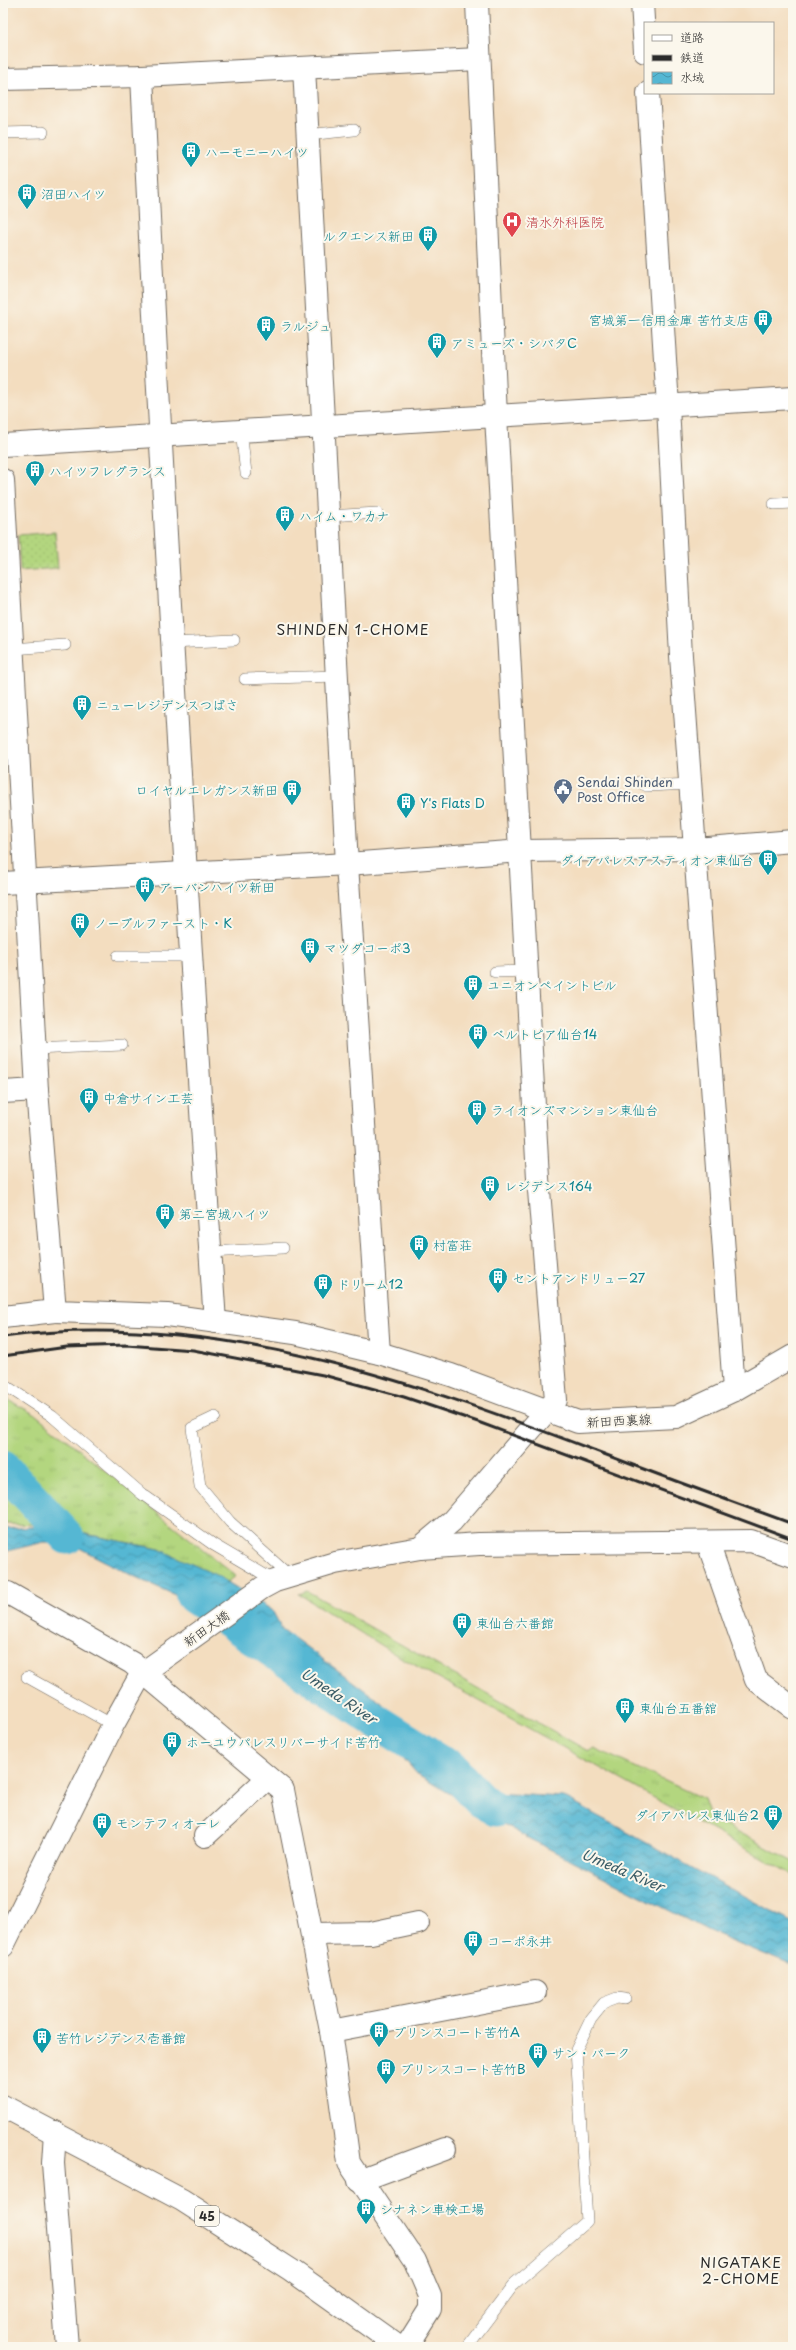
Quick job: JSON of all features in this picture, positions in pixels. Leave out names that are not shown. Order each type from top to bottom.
[{"type":"main road","points":[[420,1548],[452,1521],[556,1400],[538,1178],[528,971],[496,416],[479,59],[478,3]]},
{"type":"main road","points":[[642,3],[644,36]]},
{"type":"main road","points":[[3,79],[142,76],[479,59]]},
{"type":"main road","points":[[304,68],[347,864],[379,1353]]},
{"type":"main road","points":[[142,76],[171,643],[190,956],[215,1322]]},
{"type":"main road","points":[[648,94],[668,406],[681,656],[734,1390]]},
{"type":"main road","points":[[3,445],[793,398]]},
{"type":"main road","points":[[3,480],[6,580],[13,649],[9,689],[26,882],[37,1090],[56,1311]]},
{"type":"main road","points":[[3,883],[347,864],[521,851],[696,849],[793,841]]},
{"type":"main road","points":[[3,1092],[37,1090]]},
{"type":"main road","name":"新田西裏線","points":[[3,1317],[56,1311],[167,1315],[295,1333],[379,1353],[451,1376],[578,1422],[676,1417],[734,1390],[793,1356]]},
{"type":"main road","name":"新田大橋","points":[[147,1670],[276,1582],[335,1564],[420,1548],[480,1544],[708,1543],[751,1541],[793,1556]]},
{"type":"main road","points":[[708,1543],[756,1680],[793,1708]]},
{"type":"main road","points":[[3,1592],[8,1593],[147,1670],[283,1790],[313,1934],[331,2031],[348,2163],[415,2261],[430,2296],[430,2309],[406,2347]]},
{"type":"main road","points":[[3,1946],[113,1725],[147,1670]]},
{"type":"main road","points":[[205,1836],[268,1778]]},
{"type":"main road","points":[[313,1934],[371,1933],[418,1923]]},
{"type":"main road","points":[[331,2031],[534,1992]]},
{"type":"main road","name":"45","points":[[3,2106],[182,2200],[291,2270],[399,2347]]},
{"type":"main road","points":[[55,2132],[54,2163],[67,2347]]},
{"type":"main road","points":[[359,2181],[445,2149]]},
{"type":"lane","points":[[307,135],[354,130]]},
{"type":"lane","points":[[3,133],[43,132]]},
{"type":"lane","points":[[241,431],[246,473]]},
{"type":"lane","points":[[774,504],[793,503]]},
{"type":"lane","points":[[329,516],[378,513]]},
{"type":"lane","points":[[171,643],[234,640]]},
{"type":"lane","points":[[13,649],[65,645]]},
{"type":"lane","points":[[245,679],[337,676]]},
{"type":"lane","points":[[639,782],[647,786],[691,784]]},
{"type":"lane","points":[[118,956],[190,956]]},
{"type":"lane","points":[[495,972],[528,971]]},
{"type":"lane","points":[[35,1049],[122,1045]]},
{"type":"lane","points":[[210,1252],[283,1248]]},
{"type":"lane","points":[[3,1384],[52,1416],[142,1494],[214,1545],[276,1582]]},
{"type":"lane","points":[[215,1417],[192,1428],[200,1486],[276,1582]]},
{"type":"lane","points":[[27,1677],[113,1725]]},
{"type":"lane","points":[[466,2347],[515,2283],[587,2221],[576,2050],[591,2019],[604,2003],[618,1998],[625,1999]]},
{"type":"green space","points":[[55,532],[58,568],[20,571],[18,535]]},
{"type":"green space","points":[[3,1397],[36,1415],[236,1576],[228,1582],[159,1549],[71,1531],[3,1454]]},
{"type":"green space","points":[[3,1473],[33,1504],[46,1525],[3,1524]]},
{"type":"green space","points":[[307,1591],[588,1751],[594,1748],[704,1799],[710,1816],[793,1862],[793,1875],[393,1653],[299,1594]]},
{"type":"water","points":[[46,1526],[159,1549],[218,1576],[272,1610],[282,1629],[382,1703],[428,1765],[494,1793],[563,1797],[793,1923],[793,1966],[709,1931],[528,1838],[419,1776],[381,1733],[322,1689],[273,1640],[129,1574],[70,1543],[44,1542],[3,1552],[3,1529]]},
{"type":"waterway","points":[[3,1468],[67,1537]]},
{"type":"waterway","name":"Umeda River","points":[[193,1596],[367,1715],[451,1768],[480,1800],[496,1809]]},
{"type":"railway","points":[[3,1337],[80,1331],[156,1333],[231,1342],[306,1356],[379,1376],[452,1399],[524,1424],[793,1524]]},
{"type":"railway","points":[[3,1356],[67,1347],[126,1345],[193,1350],[323,1375],[404,1397],[478,1422],[793,1539]]},
{"type":"place","name":"ハーモニーハイツ","points":[[191,168]]},
{"type":"place","name":"沼田ハイツ","points":[[27,210]]},
{"type":"place","name":"清水外科医院","points":[[512,238]]},
{"type":"place","name":"ルクエンス新田","points":[[428,252]]},
{"type":"place","name":"宮城第一信用金庫 苦竹支店","points":[[763,336]]},
{"type":"place","name":"ラルジュ","points":[[266,342]]},
{"type":"place","name":"アミューズ・シバタC","points":[[437,359]]},
{"type":"place","name":"ハイツフレグランス","points":[[35,487]]},
{"type":"place","name":"ハイム・ワカナ","points":[[285,532]]},
{"type":"place","name":"ニューレジデンスつばさ","points":[[82,721]]},
{"type":"place","name":"Sendai Shinden Post Office","points":[[563,805]]},
{"type":"place","name":"ロイヤルエレガンス新田","points":[[292,806]]},
{"type":"place","name":"Y's Flats D","points":[[406,819]]},
{"type":"place","name":"ダイアパレスアスティオン東仙台","points":[[768,876]]},
{"type":"place","name":"アーバンハイツ新田","points":[[145,903]]},
{"type":"place","name":"ノーブルファースト・K","points":[[80,939]]},
{"type":"place","name":"マツダコーポ3","points":[[310,964]]},
{"type":"place","name":"ユニオンペイントビル","points":[[473,1001]]},
{"type":"place","name":"ベルトピア仙台14","points":[[478,1050]]},
{"type":"place","name":"中倉サイン工芸","points":[[89,1114]]},
{"type":"place","name":"ライオンズマンション東仙台","points":[[477,1126]]},
{"type":"place","name":"レジデンス164","points":[[490,1202]]},
{"type":"place","name":"第二宮城ハイツ","points":[[165,1230]]},
{"type":"place","name":"村富荘","points":[[419,1261]]},
{"type":"place","name":"セントアンドリュー27","points":[[498,1294]]},
{"type":"place","name":"ドリーム12","points":[[323,1300]]},
{"type":"place","name":"東仙台六番館","points":[[462,1639]]},
{"type":"place","name":"東仙台五番舘","points":[[625,1724]]},
{"type":"place","name":"ホーユウパレスリバーサイド苦竹","points":[[172,1758]]},
{"type":"place","name":"ダイアパレス東仙台2","points":[[773,1831]]},
{"type":"place","name":"モンテフィオーレ","points":[[102,1839]]},
{"type":"place","name":"コーポ永井","points":[[473,1957]]},
{"type":"place","name":"プリンスコート苦竹A","points":[[379,2048]]},
{"type":"place","name":"苦竹レジデンス壱番館","points":[[42,2054]]},
{"type":"place","name":"サン・パーク","points":[[538,2069]]},
{"type":"place","name":"プリンスコート苦竹B","points":[[386,2085]]},
{"type":"place","name":"シナネン車検工場","points":[[366,2225]]},
{"type":"district","name":"SHINDEN 1-CHOME","points":[[353,629]]},
{"type":"district","name":"NIGATAKE 2-CHOME","points":[[741,2270]]}]
